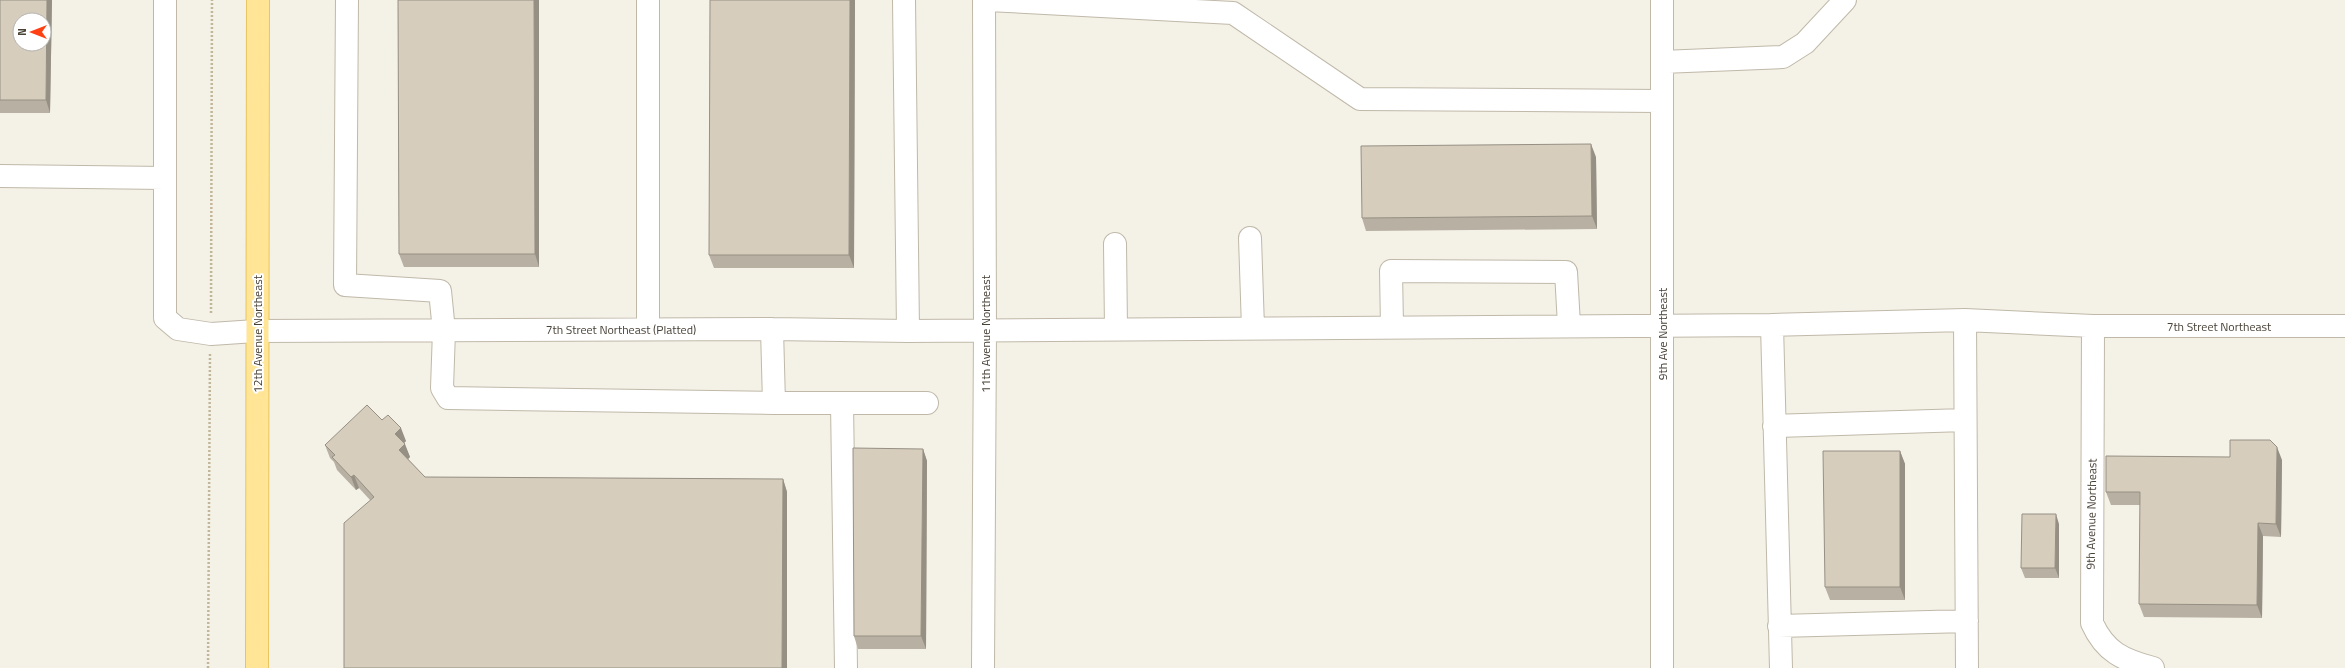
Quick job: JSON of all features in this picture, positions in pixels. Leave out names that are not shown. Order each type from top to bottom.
[{"type":"main road","name":"12th Avenue Northeast","points":[[257,668],[256,331],[258,0]]},
{"type":"street","points":[[0,176],[165,178],[165,0]]},
{"type":"street","points":[[347,0],[345,285],[440,291],[444,331],[442,388],[448,398],[774,403],[927,403]]},
{"type":"street","points":[[648,0],[648,329]]},
{"type":"street","points":[[904,0],[908,331]]},
{"type":"street","name":"11th Avenue Northeast","points":[[983,668],[986,330],[984,0]]},
{"type":"street","points":[[988,0],[1233,14],[1360,99],[1661,101]]},
{"type":"street","name":"9th Ave Northeast","points":[[1662,0],[1662,668]]},
{"type":"street","points":[[1662,62],[1783,57],[1805,43],[1845,0]]},
{"type":"street","name":"7th Street Northeast (Platted)","points":[[165,178],[165,318],[178,328],[210,334],[256,331],[772,328],[908,331],[1569,325]]},
{"type":"street","points":[[1250,238],[1253,328]]},
{"type":"street","points":[[1115,244],[1116,329]]},
{"type":"street","points":[[1392,327],[1391,271],[1566,272],[1569,325]]},
{"type":"street","points":[[1965,320],[1968,621],[1967,668]]},
{"type":"street","name":"7th Street Northeast","points":[[1569,325],[1772,325],[1965,320],[2093,326],[2345,326]]},
{"type":"street","points":[[1772,325],[1781,668]]},
{"type":"street","name":"9th Avenue Northeast","points":[[2093,326],[2092,623],[2098,637],[2107,648],[2121,657],[2153,668]]},
{"type":"street","points":[[772,328],[774,403]]},
{"type":"street","points":[[842,403],[846,668]]},
{"type":"street","points":[[1774,426],[1965,420]]},
{"type":"street","points":[[1779,626],[1968,621]]},
{"type":"building","points":[[0,0],[47,0],[47,12],[12,12],[12,52],[46,52],[46,100],[0,100]]},
{"type":"building","points":[[398,0],[534,0],[535,254],[399,254]]},
{"type":"building","points":[[710,0],[850,0],[849,255],[709,255]]},
{"type":"building","points":[[1591,144],[1592,216],[1362,218],[1361,146]]},
{"type":"building","points":[[367,405],[382,420],[388,415],[401,428],[395,434],[405,444],[399,450],[425,477],[783,479],[782,668],[344,668],[344,523],[374,497],[354,475],[351,477],[332,457],[335,455],[325,445]]},
{"type":"building","points":[[2230,440],[2270,440],[2277,447],[2276,524],[2258,523],[2257,605],[2139,604],[2140,492],[2106,492],[2106,456],[2230,457]]},
{"type":"building","points":[[853,448],[923,449],[921,636],[854,636]]},
{"type":"building","points":[[1823,451],[1900,451],[1900,587],[1825,587]]},
{"type":"building","points":[[2022,514],[2056,514],[2055,568],[2021,568]]}]
